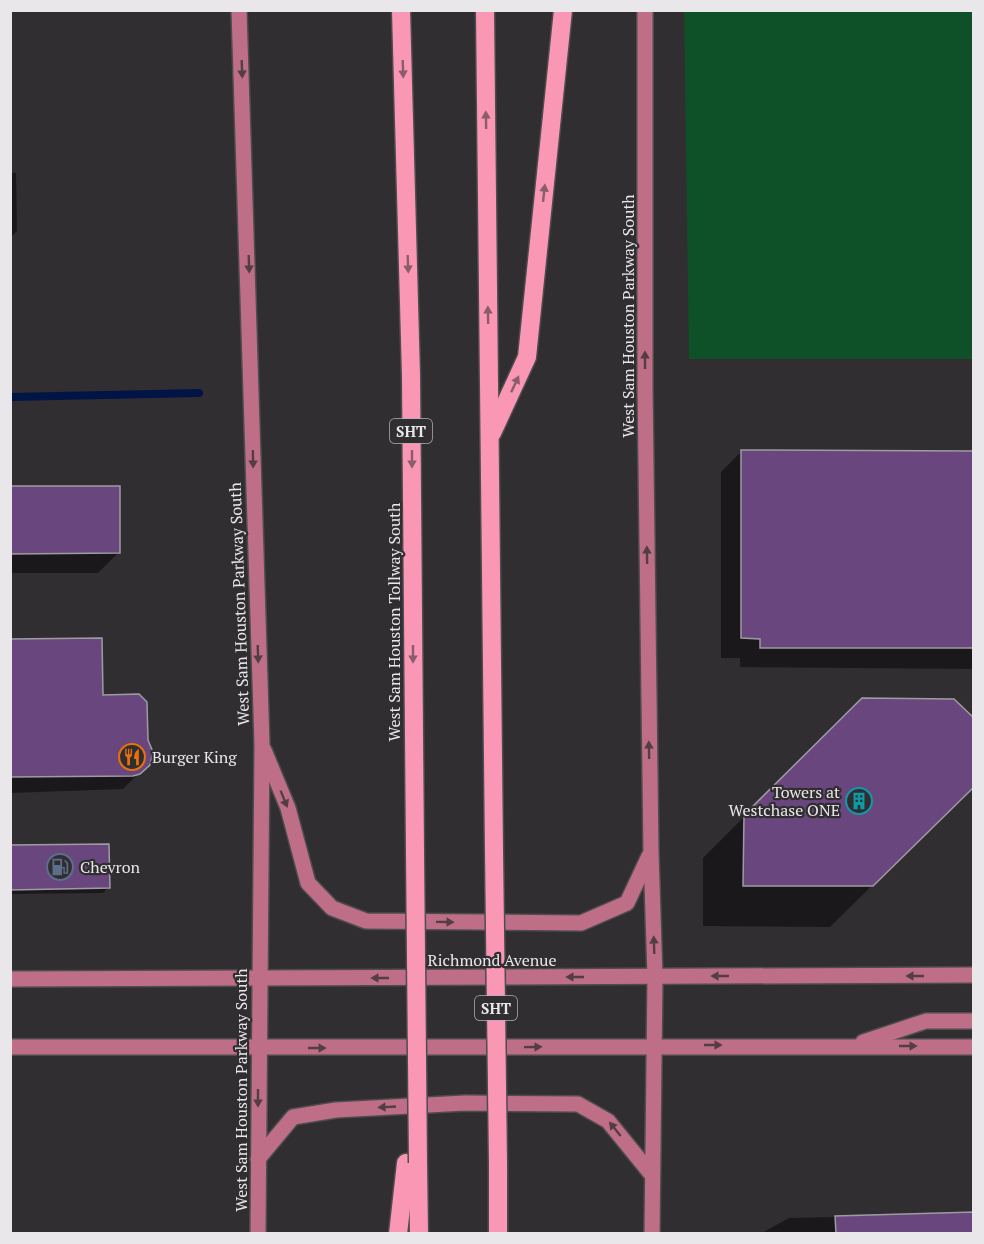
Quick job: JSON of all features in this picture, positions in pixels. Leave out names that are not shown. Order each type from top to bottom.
[{"type":"highway","name":"West Sam Houston Tollway South","points":[[401,10],[411,376],[417,1053],[412,1163]]},
{"type":"highway","name":"SHT","points":[[485,10],[498,1233]]},
{"type":"highway","points":[[490,437],[528,357],[563,10]]},
{"type":"highway","points":[[399,1233],[412,1163]]},
{"type":"highway","points":[[412,1163],[419,1233]]},
{"type":"main road","name":"West Sam Houston Parkway South","points":[[239,10],[262,745],[258,1233]]},
{"type":"main road","name":"West Sam Houston Parkway South","points":[[645,10],[651,852],[655,977],[652,1233]]},
{"type":"main road","points":[[262,745],[288,808],[308,883],[332,908],[366,921],[581,923],[627,903],[651,852]]},
{"type":"main road","name":"Richmond Avenue","points":[[10,979],[974,975]]},
{"type":"main road","points":[[852,1046],[926,1021],[974,1021]]},
{"type":"main road","points":[[10,1047],[654,1045],[974,1047]]},
{"type":"main road","points":[[258,1159],[293,1117],[336,1110],[465,1103],[578,1104],[608,1121],[652,1175]]},
{"type":"green space","points":[[684,11],[973,11],[973,359],[689,359]]},
{"type":"building","points":[[741,450],[974,451],[974,648],[760,648],[760,639],[741,638]]},
{"type":"building","points":[[10,486],[120,486],[120,553],[10,554]]},
{"type":"building","points":[[102,638],[103,695],[139,694],[147,702],[148,740],[153,752],[150,765],[140,774],[133,776],[10,777],[10,639]]},
{"type":"building","name":"Towers at Westchase ONE","points":[[862,698],[954,699],[974,718],[974,787],[873,886],[743,886],[744,815]]},
{"type":"building","name":"Chevron","points":[[109,844],[110,888],[10,890],[10,845]]},
{"type":"building","points":[[974,1212],[974,1233],[836,1233],[835,1216]]},
{"type":"waterway","points":[[10,397],[199,393]]},
{"type":"place","name":"Burger King","points":[[132,757]]},
{"type":"place","name":"Towers at Westchase ONE","points":[[859,801]]},
{"type":"place","name":"Chevron","points":[[60,867]]}]
